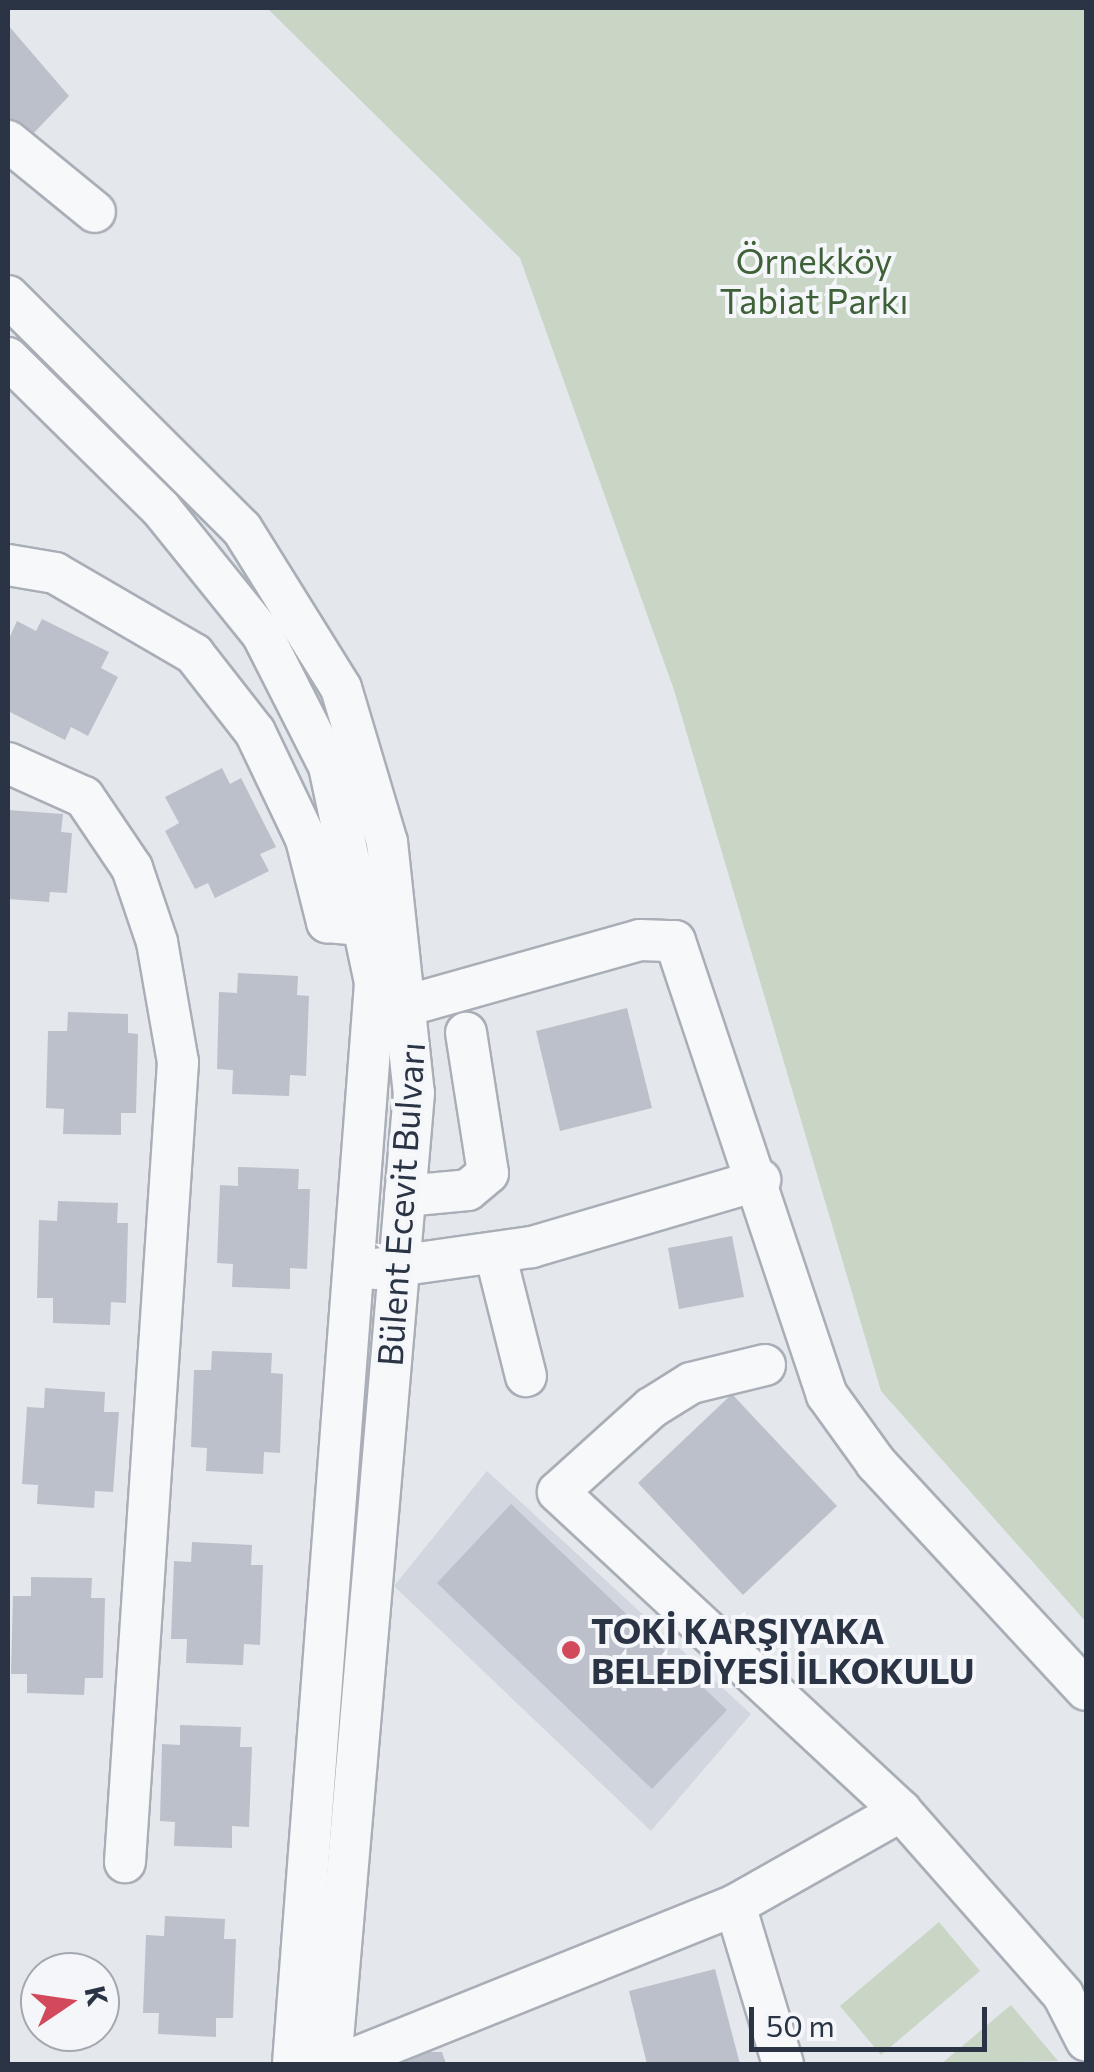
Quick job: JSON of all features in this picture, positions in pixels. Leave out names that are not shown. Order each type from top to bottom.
[{"type":"street","points":[[8,141],[95,212]]},
{"type":"street","name":"Bülent Ecevit Bulvarı","points":[[8,296],[242,529],[308,623],[374,785],[410,1004],[404,1196],[331,2064]]},
{"type":"street","name":"Bülent Ecevit Bulvarı","points":[[8,358],[174,523],[262,634],[329,766],[375,983],[293,2064]]},
{"type":"street","points":[[8,564],[55,573],[194,654],[255,732],[306,839],[327,922],[364,925]]},
{"type":"street","points":[[8,763],[84,797],[132,868],[157,942],[178,1062],[125,1862]]},
{"type":"street","points":[[410,1004],[640,940],[675,941],[760,1180],[827,1394],[876,1463],[1086,1690]]},
{"type":"street","points":[[404,1196],[468,1190],[488,1173],[466,1034]]},
{"type":"street","points":[[356,1269],[399,1269],[496,1253],[760,1180]]},
{"type":"street","points":[[496,1253],[526,1376]]},
{"type":"street","points":[[765,1365],[691,1383],[651,1408],[558,1492],[901,1811],[1062,1995],[1086,2040]]},
{"type":"street","points":[[340,2064],[735,1905],[901,1811]]},
{"type":"street","points":[[735,1905],[783,2064]]},
{"type":"shaded area","name":"TOKİ KARŞIYAKA BELEDİYESİ İLKOKULU","points":[[487,1471],[751,1714],[651,1831],[394,1586]]},
{"type":"green space","name":"Örnekköy Tabiat Parkı","points":[[267,8],[1086,8],[1086,1622],[881,1391],[674,690],[520,258]]},
{"type":"green space","points":[[939,1922],[980,1971],[881,2055],[840,2006]]},
{"type":"green space","points":[[1011,2005],[1058,2061],[941,2064]]},
{"type":"building","points":[[8,25],[69,96],[30,137],[8,123]]},
{"type":"building","points":[[42,619],[109,652],[101,668],[118,677],[88,736],[71,727],[65,740],[8,711],[8,641],[17,621],[36,631]]},
{"type":"building","points":[[222,768],[230,784],[241,778],[276,847],[260,854],[269,871],[215,898],[208,883],[195,889],[165,831],[179,823],[165,797]]},
{"type":"building","points":[[8,810],[63,814],[61,832],[72,833],[67,893],[50,892],[49,902],[8,899]]},
{"type":"building","points":[[238,973],[298,976],[297,995],[309,996],[306,1076],[290,1075],[289,1096],[232,1094],[233,1070],[217,1069],[219,992],[237,993]]},
{"type":"building","points":[[627,1008],[652,1108],[560,1131],[536,1031]]},
{"type":"building","points":[[68,1012],[128,1014],[128,1033],[138,1034],[136,1113],[121,1113],[121,1135],[63,1134],[64,1109],[46,1108],[48,1031],[67,1031]]},
{"type":"building","points":[[238,1167],[299,1169],[298,1189],[310,1189],[307,1269],[290,1268],[290,1289],[232,1287],[233,1264],[217,1263],[220,1185],[238,1186]]},
{"type":"building","points":[[58,1201],[118,1203],[117,1223],[128,1223],[126,1303],[111,1302],[110,1325],[53,1323],[53,1298],[37,1298],[39,1220],[57,1221]]},
{"type":"building","points":[[732,1236],[744,1297],[679,1309],[668,1248]]},
{"type":"building","points":[[212,1351],[272,1353],[271,1373],[283,1374],[280,1453],[264,1452],[263,1474],[206,1471],[207,1448],[191,1447],[194,1370],[211,1370]]},
{"type":"building","points":[[45,1388],[105,1392],[104,1412],[119,1412],[113,1492],[95,1491],[94,1508],[37,1504],[38,1485],[22,1484],[27,1407],[44,1408]]},
{"type":"building","points":[[732,1394],[837,1506],[743,1595],[638,1483]]},
{"type":"building","name":"TOKİ KARŞIYAKA BELEDİYESİ İLKOKULU","points":[[511,1504],[727,1710],[652,1789],[437,1583]]},
{"type":"building","points":[[192,1542],[252,1545],[251,1565],[263,1565],[260,1645],[244,1644],[243,1665],[186,1663],[187,1639],[171,1639],[174,1561],[191,1562]]},
{"type":"building","points":[[31,1577],[92,1578],[91,1598],[105,1598],[103,1678],[85,1678],[84,1695],[27,1693],[27,1674],[11,1674],[13,1596],[31,1596]]},
{"type":"building","points":[[180,1725],[241,1727],[240,1747],[252,1747],[249,1827],[232,1826],[232,1848],[174,1846],[175,1822],[160,1821],[162,1744],[180,1745]]},
{"type":"building","points":[[165,1916],[225,1919],[224,1939],[236,1939],[233,2018],[216,2018],[216,2037],[158,2034],[159,2013],[143,2013],[146,1935],[164,1936]]},
{"type":"building","points":[[715,1969],[740,2064],[647,2064],[629,1991]]},
{"type":"building","points":[[428,2052],[442,2052],[446,2064],[391,2064]]},
{"type":"place","name":"TOKİ KARŞIYAKA BELEDİYESİ İLKOKULU","points":[[571,1650]]}]
